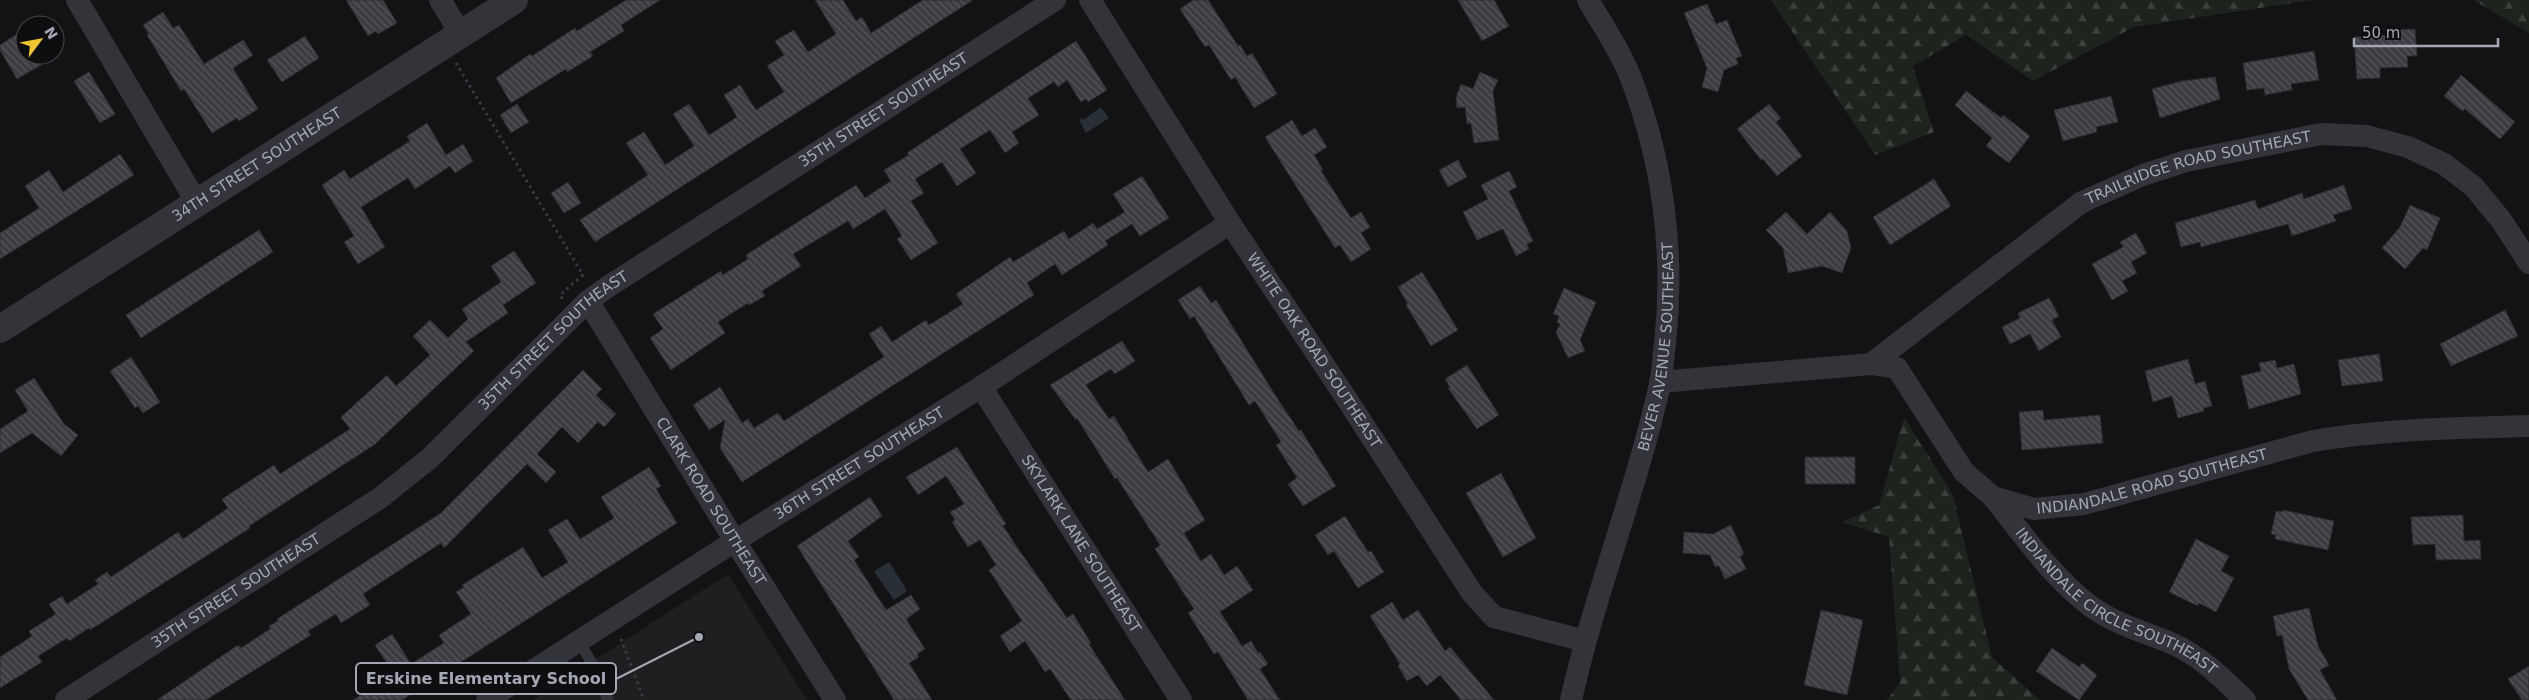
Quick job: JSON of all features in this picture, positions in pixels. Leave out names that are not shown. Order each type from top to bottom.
[{"type":"street","points":[[77,0],[198,203]]},
{"type":"street","points":[[440,0],[457,46]]},
{"type":"street","name":"34TH STREET SOUTHEAST","points":[[0,330],[198,203],[457,46],[514,0]]},
{"type":"street","name":"35TH STREET SOUTHEAST","points":[[66,700],[380,498],[430,458],[588,301],[1055,0]]},
{"type":"street","name":"WHITE OAK ROAD SOUTHEAST","points":[[1090,0],[1230,223],[1358,415],[1472,593],[1494,617],[1585,641]]},
{"type":"street","name":"BEVER AVENUE SOUTHEAST","points":[[1571,700],[1585,641],[1636,475],[1660,382],[1669,307],[1667,230],[1653,145],[1630,74],[1588,0]]},
{"type":"street","name":"TRAILRIDGE ROAD SOUTHEAST","points":[[1871,364],[2082,202],[2144,175],[2186,161],[2321,134],[2367,136],[2408,147],[2444,164],[2474,187],[2502,220],[2529,263]]},
{"type":"street","name":"36TH STREET SOUTHEAST","points":[[487,700],[735,541],[981,387],[1230,223]]},
{"type":"street","name":"CLARK ROAD SOUTHEAST","points":[[588,301],[835,700]]},
{"type":"street","name":"INDIANDALE ROAD SOUTHEAST","points":[[1660,382],[1871,364],[1897,368],[1964,472],[1993,497],[2034,509],[2084,504],[2314,441],[2384,431],[2529,426]]},
{"type":"street","name":"SKYLARK LANE SOUTHEAST","points":[[981,387],[1181,700]]},
{"type":"street","name":"INDIANDALE CIRCLE SOUTHEAST","points":[[1993,497],[2057,576],[2090,606],[2131,629],[2174,645],[2210,666],[2245,700]]},
{"type":"lane","points":[[579,641],[594,667],[608,700]]},
{"type":"path","points":[[457,46],[583,276],[560,295],[564,302]]},
{"type":"path","points":[[618,634],[644,700]]},
{"type":"shaded area","points":[[1101,107],[1109,118],[1086,133],[1079,120],[1082,118],[1083,120]]},
{"type":"shaded area","points":[[890,563],[906,589],[906,592],[894,600],[875,573],[875,571]]},
{"type":"shaded area","points":[[728,574],[807,700],[532,700]]},
{"type":"green space","points":[[1771,0],[2312,0],[2134,27],[2033,81],[1966,35],[1913,66],[1934,132],[1875,155]]},
{"type":"green space","points":[[2473,0],[2529,0],[2529,33]]},
{"type":"green space","points":[[1904,417],[1953,495],[1992,657],[2040,700],[1887,700],[1900,682],[1889,537],[1842,522],[1879,505]]},
{"type":"building","points":[[346,0],[383,0],[397,23],[378,34],[376,31],[368,36]]},
{"type":"building","points":[[626,0],[660,0],[621,25],[624,31],[590,52],[593,56],[567,72],[566,69],[511,103],[496,78],[530,54],[532,56],[575,28],[577,31]]},
{"type":"building","points":[[815,0],[843,0],[856,21],[862,17],[871,33],[923,0],[973,0],[595,242],[580,220],[648,175],[626,143],[644,132],[665,165],[694,146],[673,114],[689,104],[709,135],[737,117],[724,95],[740,85],[756,110],[784,92],[767,66],[784,55],[775,41],[794,30],[808,52],[836,34]]},
{"type":"building","points":[[1193,0],[1208,0],[1238,46],[1240,45],[1247,56],[1252,53],[1277,94],[1254,108],[1235,77],[1231,80],[1209,45],[1205,47],[1180,9]]},
{"type":"building","points":[[1458,0],[1494,0],[1509,26],[1482,41]]},
{"type":"building","points":[[1707,4],[1716,24],[1727,20],[1742,56],[1736,58],[1738,64],[1724,70],[1718,92],[1702,87],[1707,68],[1684,13]]},
{"type":"building","points":[[163,12],[173,28],[179,25],[204,64],[243,40],[253,55],[233,68],[258,109],[239,121],[237,118],[212,133],[184,89],[181,91],[147,35],[149,34],[143,25]]},
{"type":"building","points":[[2415,29],[2417,56],[2407,56],[2408,67],[2380,68],[2380,78],[2357,79],[2354,37],[2389,35],[2388,30]]},
{"type":"building","points":[[15,35],[15,65],[41,65],[17,79],[0,50],[0,45]]},
{"type":"building","points":[[305,36],[319,58],[282,82],[267,60]]},
{"type":"building","points":[[1076,41],[1107,90],[1088,102],[1086,99],[1081,102],[1067,80],[1058,87],[1054,82],[1028,98],[1039,115],[1012,132],[1019,143],[1005,153],[990,130],[960,149],[976,173],[957,186],[942,162],[915,179],[924,193],[911,201],[938,243],[911,260],[897,239],[902,236],[885,209],[853,229],[848,221],[793,254],[801,266],[762,291],[765,296],[749,305],[748,303],[718,322],[725,333],[671,370],[650,338],[663,329],[653,314],[721,271],[723,275],[748,259],[746,255],[856,185],[865,198],[891,181],[884,170]]},
{"type":"building","points":[[2314,51],[2319,80],[2291,84],[2292,90],[2265,95],[2264,88],[2247,90],[2243,63]]},
{"type":"building","points":[[89,72],[115,114],[100,123],[74,81]]},
{"type":"building","points":[[1480,72],[1498,80],[1493,91],[1499,140],[1474,143],[1471,123],[1467,124],[1465,107],[1457,108],[1456,97],[1461,84],[1473,89]]},
{"type":"building","points":[[2461,75],[2515,122],[2500,139],[2465,109],[2462,111],[2444,96]]},
{"type":"building","points":[[2215,77],[2220,99],[2160,118],[2152,89],[2182,81]]},
{"type":"building","points":[[1966,91],[2001,118],[2003,115],[2030,136],[2009,163],[1986,146],[1992,138],[1955,105]]},
{"type":"building","points":[[2111,96],[2118,122],[2096,127],[2097,132],[2063,141],[2054,110]]},
{"type":"building","points":[[517,104],[529,122],[511,133],[500,115]]},
{"type":"building","points":[[1769,104],[1781,118],[1776,122],[1802,156],[1777,176],[1763,159],[1761,160],[1737,129]]},
{"type":"building","points":[[1292,120],[1302,136],[1315,128],[1327,147],[1314,155],[1323,170],[1321,171],[1351,218],[1361,212],[1370,227],[1361,233],[1371,249],[1351,262],[1340,245],[1335,248],[1265,137]]},
{"type":"building","points":[[427,123],[446,155],[463,144],[473,161],[455,173],[450,166],[415,189],[408,178],[361,207],[385,247],[358,264],[344,242],[354,236],[322,185],[344,170],[350,179],[410,141],[407,136]]},
{"type":"building","points":[[120,154],[134,175],[0,259],[0,233],[39,208],[25,186],[49,170],[63,192]]},
{"type":"building","points":[[1458,160],[1467,177],[1448,187],[1439,170]]},
{"type":"building","points":[[1509,171],[1517,187],[1509,191],[1533,241],[1527,244],[1529,249],[1516,256],[1503,229],[1477,240],[1463,212],[1488,199],[1481,185]]},
{"type":"building","points":[[1142,176],[1169,218],[1140,236],[1132,224],[1105,241],[1108,245],[1062,275],[1055,264],[1027,283],[1034,295],[742,482],[720,448],[725,420],[709,430],[693,405],[720,387],[742,423],[748,419],[754,428],[778,413],[784,421],[884,357],[869,334],[881,326],[892,342],[926,320],[929,325],[963,304],[956,294],[1010,257],[1013,262],[1064,231],[1069,239],[1093,223],[1097,229],[1125,212],[1113,194]]},
{"type":"building","points":[[1934,179],[1951,206],[1890,245],[1873,217]]},
{"type":"building","points":[[568,182],[581,203],[564,213],[551,193]]},
{"type":"building","points":[[2344,185],[2352,209],[2333,215],[2336,221],[2292,236],[2288,224],[2201,247],[2200,242],[2181,247],[2175,223],[2255,200],[2258,209],[2302,193],[2304,199]]},
{"type":"building","points":[[2410,205],[2440,218],[2427,250],[2423,248],[2405,269],[2382,248],[2400,227]]},
{"type":"building","points":[[1786,212],[1807,234],[1830,212],[1847,231],[1851,248],[1842,273],[1822,266],[1788,273],[1783,248],[1766,230]]},
{"type":"building","points":[[259,230],[273,252],[141,338],[126,315]]},
{"type":"building","points":[[2136,233],[2147,253],[2131,262],[2137,273],[2122,281],[2128,291],[2112,300],[2092,264],[2123,247],[2120,242]]},
{"type":"building","points":[[514,251],[536,283],[503,305],[508,313],[466,342],[474,351],[374,445],[249,526],[250,528],[90,630],[89,628],[69,641],[67,638],[38,656],[42,662],[0,688],[0,657],[32,636],[29,631],[56,614],[49,604],[62,596],[67,604],[98,584],[95,580],[107,572],[111,577],[178,532],[183,539],[228,508],[222,499],[274,465],[280,474],[350,429],[341,417],[387,375],[396,386],[430,355],[413,336],[430,320],[448,338],[468,319],[462,309],[501,282],[491,266]]},
{"type":"building","points":[[1422,272],[1458,330],[1431,346],[1406,305],[1408,304],[1398,287]]},
{"type":"building","points":[[1200,286],[1211,303],[1216,300],[1277,398],[1299,431],[1301,430],[1336,486],[1303,506],[1288,484],[1297,478],[1276,445],[1281,442],[1255,401],[1249,405],[1194,316],[1190,319],[1178,300]]},
{"type":"building","points":[[1564,288],[1596,302],[1580,340],[1585,351],[1568,358],[1556,332],[1560,324],[1557,322],[1559,316],[1553,314]]},
{"type":"building","points":[[2049,298],[2059,316],[2052,320],[2061,337],[2039,351],[2030,334],[2010,344],[2002,327],[2020,318],[2018,313]]},
{"type":"building","points":[[2505,310],[2518,336],[2451,366],[2440,344]]},
{"type":"building","points":[[1122,341],[1135,361],[1115,374],[1111,369],[1086,385],[1109,419],[1114,416],[1148,472],[1168,459],[1205,520],[1184,533],[1201,561],[1211,554],[1224,575],[1237,566],[1253,590],[1220,612],[1242,646],[1251,641],[1258,653],[1260,652],[1268,664],[1260,669],[1280,700],[1248,700],[1218,652],[1214,654],[1188,613],[1194,609],[1155,549],[1160,545],[1117,478],[1115,479],[1077,418],[1076,420],[1050,385]]},
{"type":"building","points":[[2379,354],[2383,381],[2342,386],[2338,360]]},
{"type":"building","points":[[131,357],[160,402],[143,413],[138,406],[135,408],[110,371]]},
{"type":"building","points":[[2188,359],[2195,384],[2205,381],[2212,406],[2203,408],[2204,411],[2178,418],[2172,396],[2153,402],[2145,371]]},
{"type":"building","points":[[2275,360],[2277,368],[2294,364],[2301,394],[2249,409],[2241,376],[2261,371],[2259,363]]},
{"type":"building","points":[[1467,365],[1499,415],[1477,429],[1448,388],[1450,387],[1445,379]]},
{"type":"building","points":[[583,370],[602,389],[596,395],[616,414],[604,427],[598,422],[578,443],[562,427],[537,454],[556,472],[546,483],[527,464],[444,548],[441,543],[363,594],[370,605],[341,623],[336,614],[308,631],[311,635],[206,700],[157,700],[238,645],[241,648],[270,629],[269,626],[278,621],[277,619],[441,513]]},
{"type":"building","points":[[34,378],[64,424],[78,435],[61,456],[32,433],[0,453],[0,429],[28,411],[15,390]]},
{"type":"building","points":[[2043,410],[2044,420],[2100,415],[2103,443],[2022,450],[2019,412]]},
{"type":"building","points":[[957,447],[1006,524],[1003,526],[1067,618],[1073,614],[1091,643],[1089,644],[1125,700],[1071,700],[1050,669],[1045,672],[1025,641],[1010,652],[1000,636],[1022,621],[989,570],[996,565],[980,540],[968,547],[952,522],[955,520],[950,512],[964,504],[946,476],[918,495],[906,477]]},
{"type":"building","points":[[1805,457],[1855,457],[1855,484],[1805,484]]},
{"type":"building","points":[[649,467],[661,486],[656,489],[677,523],[402,700],[353,700],[394,674],[375,645],[392,634],[411,664],[444,643],[439,635],[471,614],[456,592],[464,587],[462,585],[523,547],[542,578],[568,562],[548,530],[567,519],[580,539],[614,518],[601,497]]},
{"type":"building","points":[[1501,473],[1536,538],[1503,557],[1466,493]]},
{"type":"building","points":[[870,497],[882,516],[848,541],[859,557],[854,560],[886,610],[911,595],[920,609],[906,619],[925,649],[917,654],[919,657],[909,663],[932,700],[894,700],[797,546]]},
{"type":"building","points":[[2283,510],[2334,521],[2328,550],[2275,539],[2276,535],[2271,534],[2276,511],[2282,512]]},
{"type":"building","points":[[2463,515],[2464,541],[2480,540],[2481,559],[2436,560],[2435,544],[2413,545],[2411,517]]},
{"type":"building","points":[[1345,516],[1368,552],[1371,551],[1384,572],[1358,588],[1334,551],[1328,555],[1315,535]]},
{"type":"building","points":[[1731,525],[1744,554],[1740,556],[1746,569],[1725,579],[1719,566],[1715,567],[1710,555],[1683,553],[1684,532],[1713,534]]},
{"type":"building","points":[[2196,539],[2229,556],[2221,571],[2234,578],[2216,612],[2199,603],[2198,606],[2169,592]]},
{"type":"building","points":[[1392,602],[1403,620],[1418,610],[1445,651],[1450,647],[1494,700],[1461,700],[1440,675],[1427,686],[1418,675],[1407,681],[1398,666],[1400,664],[1370,616]]},
{"type":"building","points":[[2309,608],[2318,646],[2329,665],[2320,670],[2337,700],[2308,700],[2289,669],[2282,635],[2277,636],[2273,616]]},
{"type":"building","points":[[1821,610],[1863,620],[1847,695],[1804,685]]},
{"type":"building","points":[[2052,648],[2079,667],[2082,663],[2097,675],[2079,700],[2036,671]]},
{"type":"building","points":[[2529,666],[2529,700],[2522,700],[2508,679]]},
{"type":"place","name":"Erskine Elementary School","points":[[699,637]]}]
